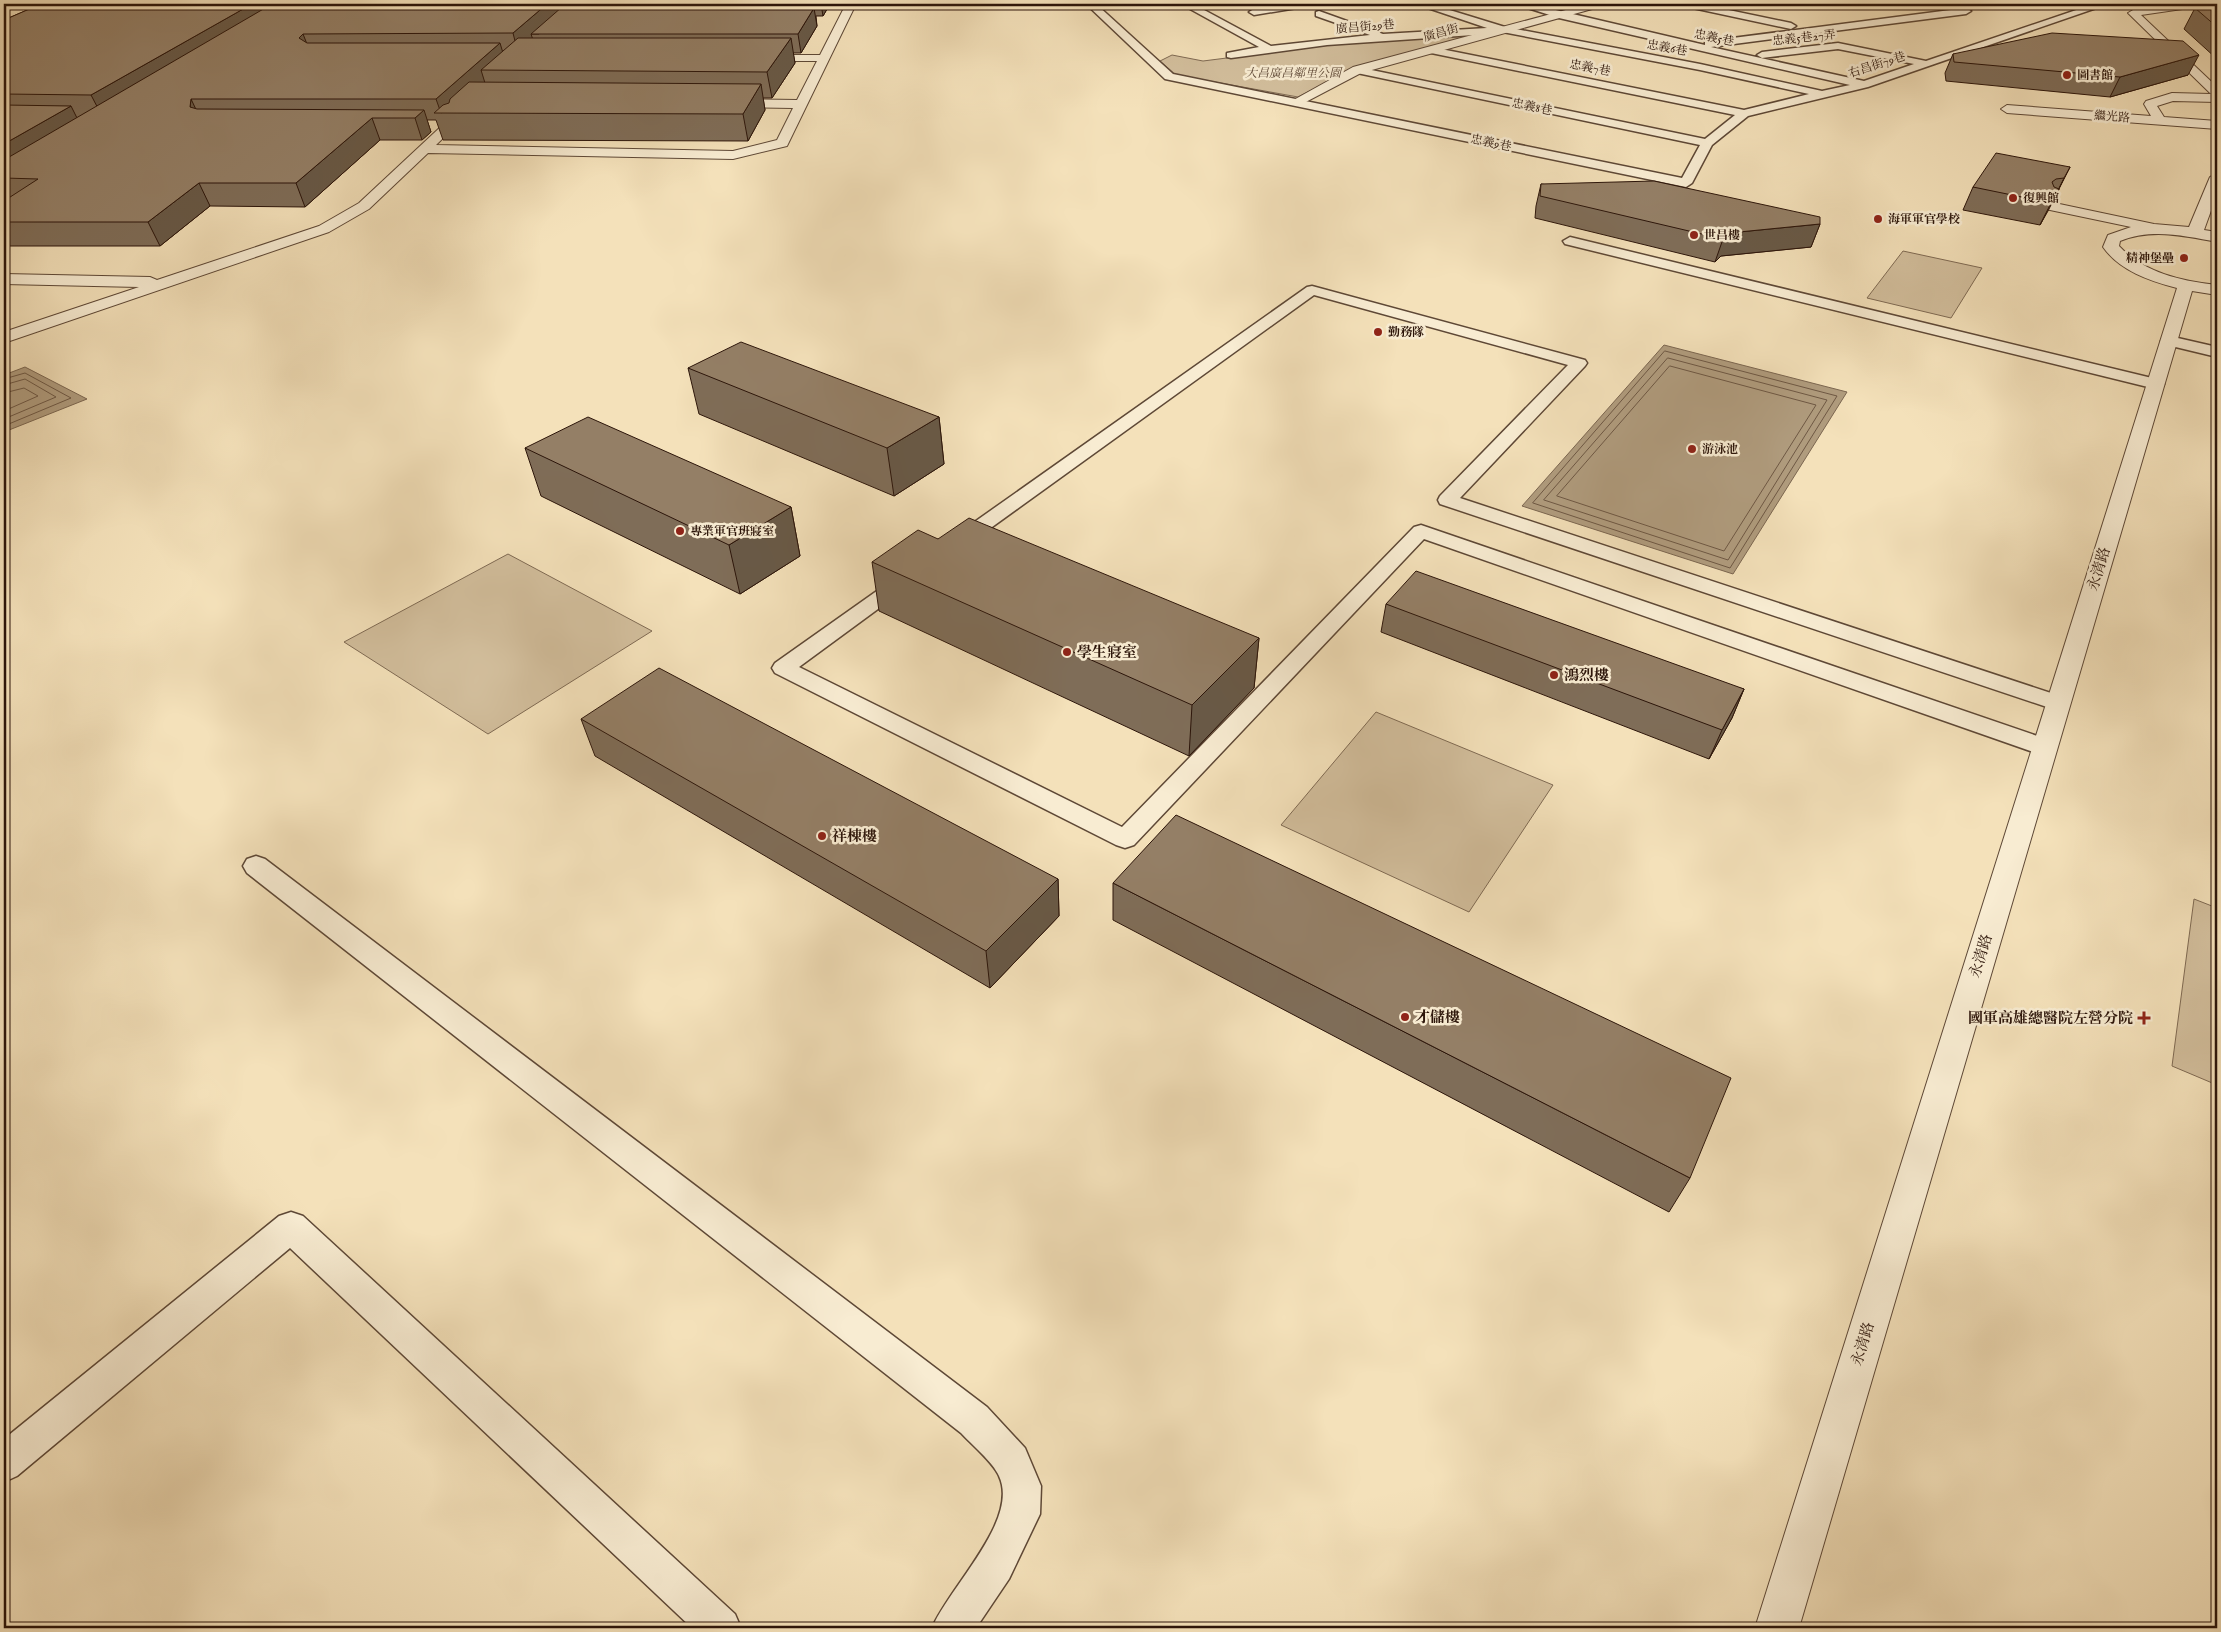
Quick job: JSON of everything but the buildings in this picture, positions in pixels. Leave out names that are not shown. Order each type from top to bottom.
[{"type":"street","points":[[425,150],[733,155],[782,143],[824,58],[837,21],[851,4]]},
{"type":"street","name":"廣昌街","points":[[1296,102],[1358,70],[1599,4]]},
{"type":"street","points":[[2196,4],[2133,13],[2217,93]]},
{"type":"street","points":[[744,58],[824,58]]},
{"type":"street","points":[[4,338],[324,229],[364,206],[481,96]]},
{"type":"street","points":[[2160,121],[2150,104],[2172,97],[2217,98]]},
{"type":"street","points":[[712,103],[801,104]]},
{"type":"street","name":"繼光路","points":[[2007,109],[2217,125]]},
{"type":"street","points":[[431,126],[451,126]]},
{"type":"street","points":[[2194,232],[2217,177]]},
{"type":"street","points":[[2050,206],[2217,237]]},
{"type":"street","points":[[2166,229],[2142,229],[2124,232],[2113,238],[2111,247],[2118,256],[2134,267],[2186,285],[2217,290]]},
{"type":"street","points":[[4,279],[169,282]]},
{"type":"street","name":"永清路","points":[[1777,1628],[2044,746],[2186,285]]},
{"type":"lane","name":"忠義9巷","points":[[1091,4],[1169,77],[1686,183]]},
{"type":"lane","points":[[1186,4],[1268,48]]},
{"type":"lane","points":[[1254,12],[1303,4]]},
{"type":"lane","points":[[1421,4],[1503,30]]},
{"type":"lane","name":"忠義5巷","points":[[1520,4],[1696,47],[1864,84]]},
{"type":"lane","points":[[1688,4],[1807,30]]},
{"type":"lane","name":"右昌街79巷","points":[[1686,183],[1707,143],[1744,112],[1826,95],[1864,84],[2103,4]]},
{"type":"lane","points":[[1896,10],[1915,16]]},
{"type":"lane","points":[[1696,47],[1807,30],[1966,11]]},
{"type":"lane","points":[[1319,14],[1385,37]]},
{"type":"lane","name":"廣昌街29巷","points":[[1231,55],[1268,48],[1385,37],[1503,30]]},
{"type":"lane","name":"忠義6巷","points":[[1503,30],[1700,66],[1826,95]]},
{"type":"lane","name":"忠義5巷27弄","points":[[1744,57],[1838,46],[1925,64]]},
{"type":"lane","name":"忠義7巷","points":[[1431,50],[1744,112]]},
{"type":"lane","name":"忠義8巷","points":[[1358,70],[1707,143]]},
{"type":"lane","points":[[1570,241],[2156,384]]},
{"type":"lane","points":[[943,553],[1312,290],[1579,363],[1447,500],[2058,703]]},
{"type":"lane","points":[[2169,342],[2217,352]]},
{"type":"lane","points":[[919,570],[782,668],[1125,839],[1421,531],[2044,746]]},
{"type":"lane","points":[[256,866],[974,1420],[1012,1461],[1022,1486],[1021,1514],[995,1564],[952,1628]]},
{"type":"lane","points":[[4,1463],[291,1227],[721,1628]]},
{"type":"green space","name":"大昌廣昌鄰里公園","points":[[1482,33],[1352,69],[1298,97],[1176,75],[1160,61],[1172,55],[1203,61],[1377,39]]},
{"type":"green space","points":[[1903,251],[1982,268],[1951,318],[1867,298]]},
{"type":"green space","points":[[508,554],[652,631],[488,734],[344,642]]},
{"type":"green space","points":[[1376,712],[1553,785],[1469,912],[1281,825]]},
{"type":"green space","points":[[2194,899],[2217,908],[2217,1085],[2172,1066]]},
{"type":"water","name":"游泳池","points":[[1664,345],[1847,392],[1733,574],[1522,506]]},
{"type":"water","points":[[25,367],[87,399],[4,432],[4,375]]},
{"type":"place","name":"圖書館","points":[[2067,75]]},
{"type":"place","name":"復興館","points":[[2013,198]]},
{"type":"place","name":"海軍軍官學校","points":[[1878,219]]},
{"type":"place","name":"世昌樓","points":[[1694,235]]},
{"type":"place","name":"精神堡壘","points":[[2184,258]]},
{"type":"place","name":"勤務隊","points":[[1378,332]]},
{"type":"place","name":"游泳池","points":[[1692,449]]},
{"type":"place","name":"專業軍官班寢室","points":[[680,531]]},
{"type":"place","name":"學生寢室","points":[[1067,652]]},
{"type":"place","name":"鴻烈樓","points":[[1554,675]]},
{"type":"place","name":"祥棟樓","points":[[822,836]]},
{"type":"place","name":"才儲樓","points":[[1405,1017]]},
{"type":"place","name":"國軍高雄總醫院左營分院","points":[[2144,1018]]}]
